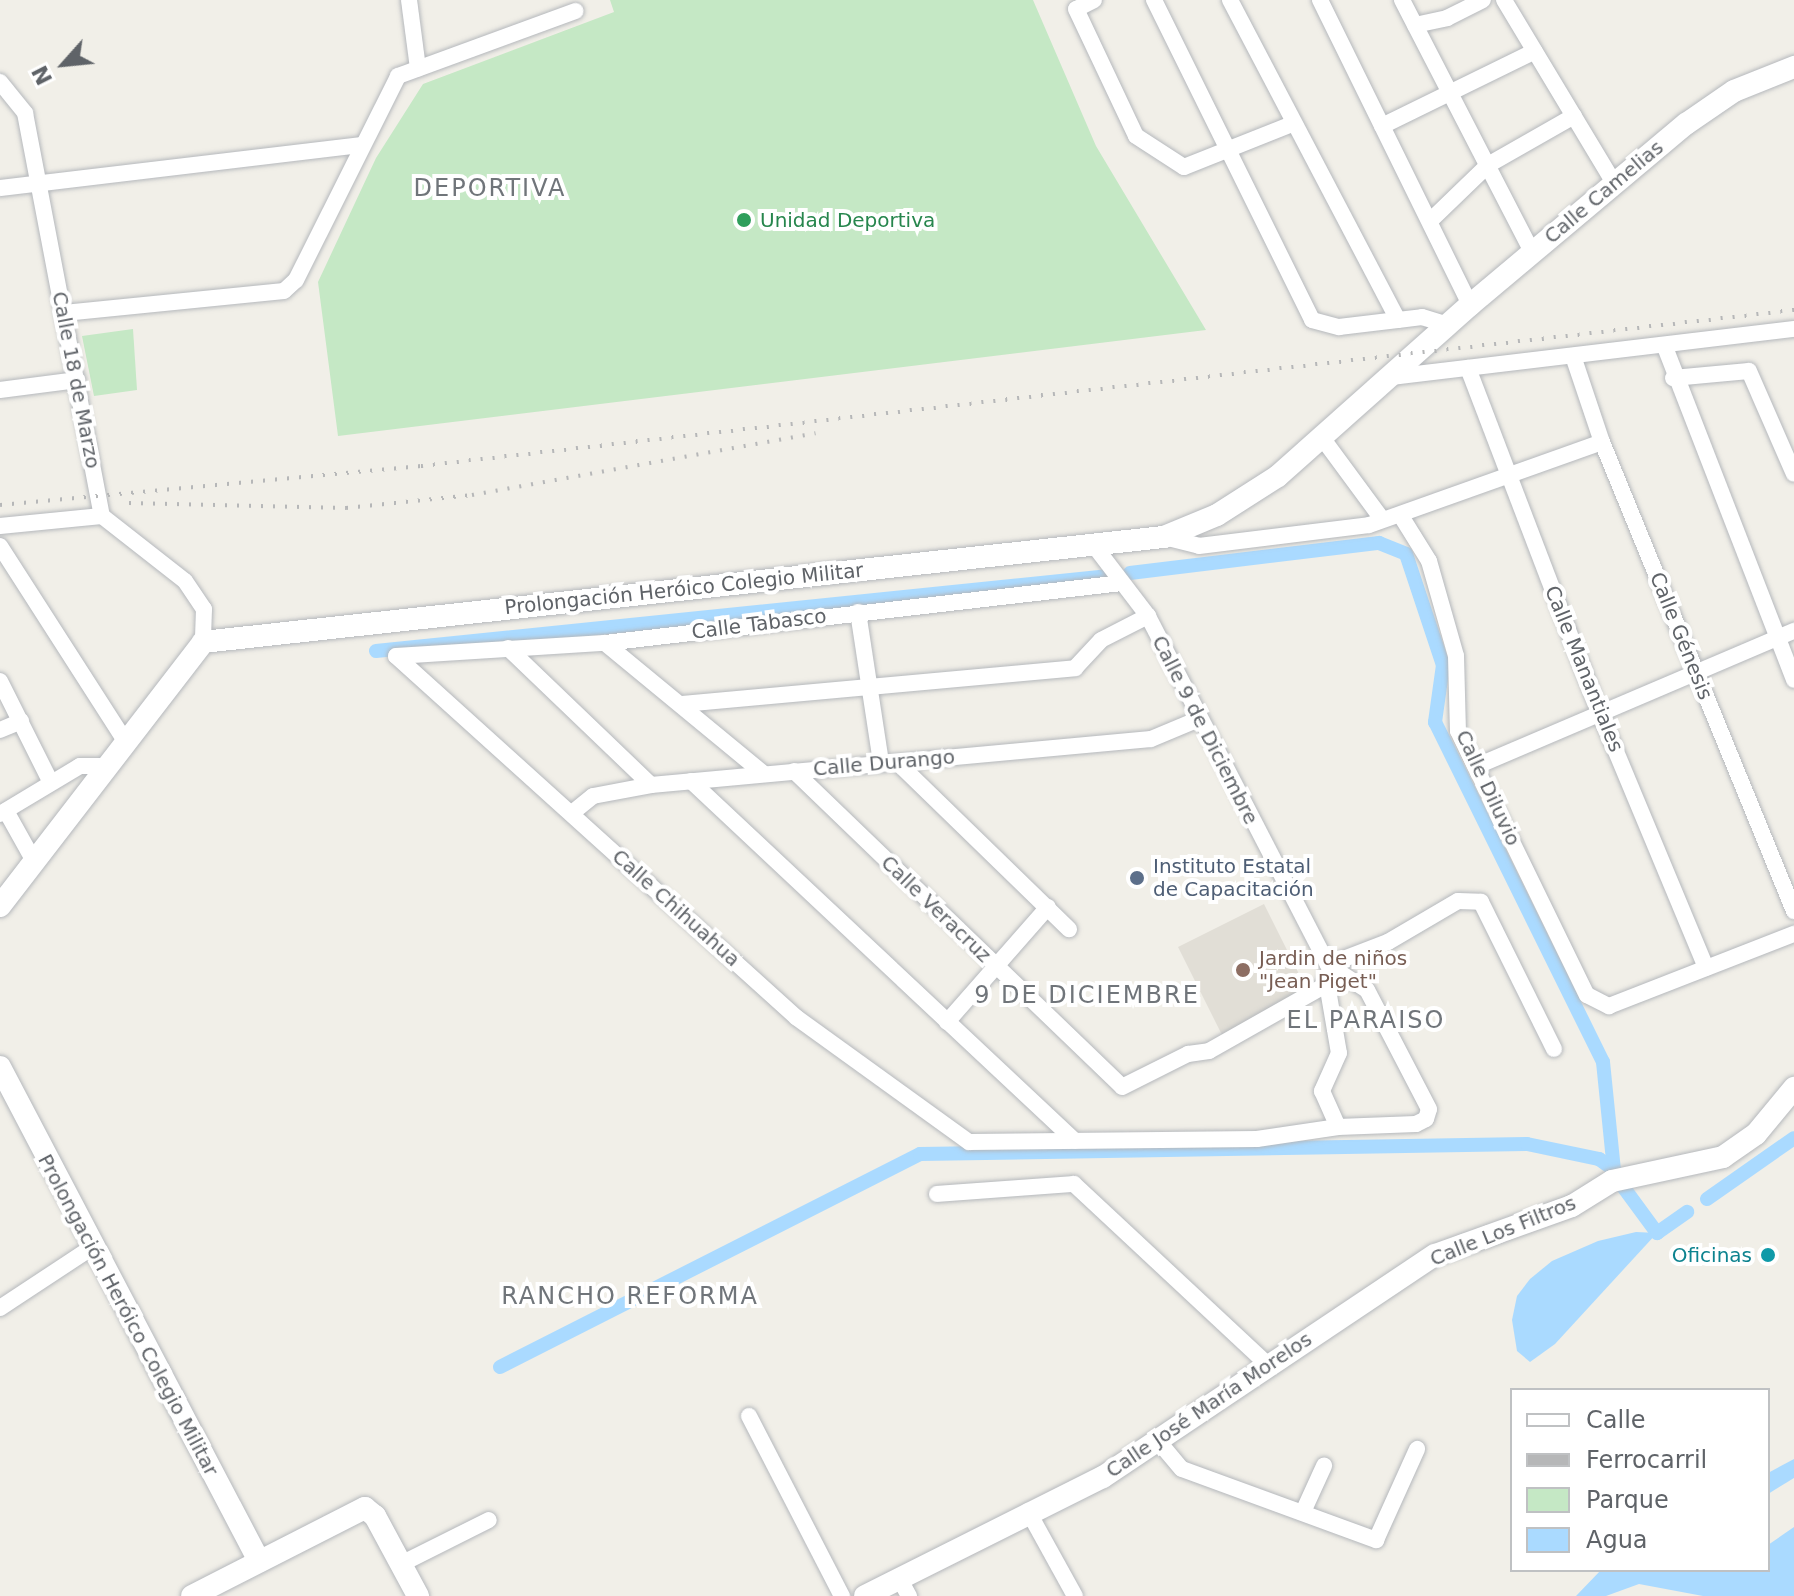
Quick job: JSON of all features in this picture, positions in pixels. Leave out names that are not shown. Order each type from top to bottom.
[{"type":"street","points":[[409,0],[418,68]]},
{"type":"street","points":[[1094,0],[1076,9],[1136,136],[1184,167],[1227,147],[1292,124]]},
{"type":"street","points":[[1154,0],[1312,320],[1339,327],[1422,317],[1448,325]]},
{"type":"street","points":[[1230,0],[1292,124],[1398,320]]},
{"type":"street","points":[[1320,0],[1470,305]]},
{"type":"street","points":[[1402,0],[1532,252]]},
{"type":"street","points":[[1415,25],[1447,18],[1483,0]]},
{"type":"street","points":[[1504,0],[1614,183]]},
{"type":"street","points":[[64,313],[284,291],[296,280],[360,145],[398,76],[576,11]]},
{"type":"street","points":[[1382,126],[1535,51]]},
{"type":"street","name":"Calle Camelias","points":[[1430,341],[1614,183],[1734,91],[1794,67]]},
{"type":"street","name":"Calle 18 de Marzo","points":[[0,82],[25,113],[102,516]]},
{"type":"street","points":[[1430,221],[1488,165],[1574,116]]},
{"type":"street","points":[[0,188],[360,145]]},
{"type":"street","points":[[1391,377],[1574,359],[1794,329]]},
{"type":"street","name":"Prolongación Heróico Colegio Militar","points":[[203,642],[1164,537],[1217,515],[1278,476],[1430,341]]},
{"type":"street","points":[[1665,347],[1673,378],[1794,680]]},
{"type":"street","name":"Calle Génesis","points":[[1574,359],[1602,442],[1794,911]]},
{"type":"street","name":"Calle Manantiales","points":[[1468,368],[1600,713],[1706,968]]},
{"type":"street","points":[[1673,378],[1749,371],[1794,474]]},
{"type":"street","points":[[0,390],[77,380]]},
{"type":"street","points":[[1323,439],[1382,519]]},
{"type":"street","points":[[1164,537],[1199,546],[1369,525],[1509,479],[1602,442]]},
{"type":"street","points":[[0,526],[102,516],[185,581],[204,609],[203,642],[0,906]]},
{"type":"street","name":"Calle Diluvio","points":[[1401,516],[1429,561],[1456,656],[1458,731],[1587,995],[1597,1004],[1609,1006],[1706,968]]},
{"type":"street","points":[[1093,544],[1122,583]]},
{"type":"street","points":[[0,546],[126,742]]},
{"type":"street","name":"Calle Tabasco","points":[[396,656],[605,643],[1122,583]]},
{"type":"street","name":"Calle 9 de Diciembre","points":[[1122,583],[1148,616],[1328,965],[1367,990],[1429,1109],[1426,1119],[1416,1124],[1338,1127]]},
{"type":"street","points":[[858,612],[871,688],[889,763],[1069,929]]},
{"type":"street","points":[[682,704],[1075,668],[1101,640],[1148,616]]},
{"type":"street","points":[[1477,766],[1794,631]]},
{"type":"street","points":[[605,643],[764,774]]},
{"type":"street","points":[[508,648],[651,785]]},
{"type":"street","name":"Calle Chihuahua","points":[[396,656],[797,1018],[969,1142],[1075,1141]]},
{"type":"street","points":[[0,681],[50,781]]},
{"type":"street","name":"Calle Durango","points":[[572,813],[593,796],[651,785],[1151,739],[1199,719]]},
{"type":"street","points":[[0,730],[21,721]]},
{"type":"street","points":[[34,861],[3,813],[50,781],[80,766],[107,766]]},
{"type":"street","name":"Calle Veracruz","points":[[794,771],[1122,1087],[1131,1087],[1188,1054],[1209,1051],[1324,986]]},
{"type":"street","points":[[691,781],[1075,1141],[1257,1139],[1338,1127],[1322,1091],[1339,1053],[1324,986],[1328,965],[1388,942],[1458,901],[1481,902],[1554,1049]]},
{"type":"street","points":[[947,1022],[993,965],[1048,907]]},
{"type":"street","points":[[1706,968],[1794,934]]},
{"type":"street","name":"Prolongación Heróico Colegio Militar","points":[[2,1075],[259,1561]]},
{"type":"street","name":"Calle Los Filtros","points":[[1376,1290],[1435,1255],[1572,1206],[1612,1181],[1723,1157],[1756,1134],[1794,1088]]},
{"type":"street","points":[[937,1194],[1074,1184],[1269,1366]]},
{"type":"street","points":[[0,1308],[91,1248]]},
{"type":"street","name":"Calle José María Morelos","points":[[865,1596],[904,1587],[1028,1511],[1103,1477],[1159,1442],[1376,1290]]},
{"type":"street","points":[[749,1416],[842,1596]]},
{"type":"street","points":[[1159,1442],[1182,1469],[1376,1540],[1417,1449]]},
{"type":"street","points":[[1303,1512],[1324,1466]]},
{"type":"street","points":[[192,1596],[365,1508],[375,1516],[418,1596]]},
{"type":"street","points":[[1028,1511],[1075,1596]]},
{"type":"street","points":[[401,1564],[489,1520]]},
{"type":"shaded area","name":"Jardin de niños \"Jean Piget\"","points":[[1264,904],[1309,994],[1223,1037],[1178,947]]},
{"type":"green space","name":"Unidad Deportiva","points":[[610,0],[1033,0],[1096,146],[1206,330],[338,436],[318,282],[376,158],[423,84],[614,12]]},
{"type":"green space","points":[[133,329],[137,390],[94,396],[82,336]]},
{"type":"water","points":[[1636,1232],[1657,1233],[1555,1344],[1530,1362],[1517,1351],[1512,1320],[1517,1296],[1530,1279],[1552,1261],[1598,1241]]},
{"type":"water","points":[[1794,1459],[1794,1478],[1770,1493],[1770,1472]]},
{"type":"water","points":[[1794,1527],[1794,1596],[1703,1596],[1639,1584],[1606,1596],[1576,1596],[1599,1572],[1770,1572],[1770,1544]]},
{"type":"waterway","points":[[1130,573],[1379,543],[1406,554],[1443,665],[1435,722],[1603,1062],[1614,1171]]},
{"type":"waterway","points":[[376,651],[1109,576]]},
{"type":"waterway","points":[[1707,1199],[1794,1138]]},
{"type":"waterway","points":[[500,1367],[920,1154],[1527,1144],[1599,1159],[1614,1170]]},
{"type":"waterway","points":[[1624,1188],[1657,1233],[1687,1212]]},
{"type":"railway","points":[[0,505],[421,466],[1794,310]]},
{"type":"railway","points":[[129,503],[346,508],[472,495],[815,433]]},
{"type":"place","name":"Unidad Deportiva","points":[[744,220]]},
{"type":"place","name":"Instituto Estatal de Capacitación","points":[[1137,878]]},
{"type":"place","name":"Jardin de niños \"Jean Piget\"","points":[[1243,970]]},
{"type":"place","name":"Oficinas","points":[[1768,1255]]},
{"type":"district","name":"DEPORTIVA","points":[[490,189]]},
{"type":"district","name":"9 DE DICIEMBRE","points":[[1087,996]]},
{"type":"district","name":"EL PARAISO","points":[[1366,1021]]},
{"type":"district","name":"RANCHO REFORMA","points":[[630,1297]]}]
